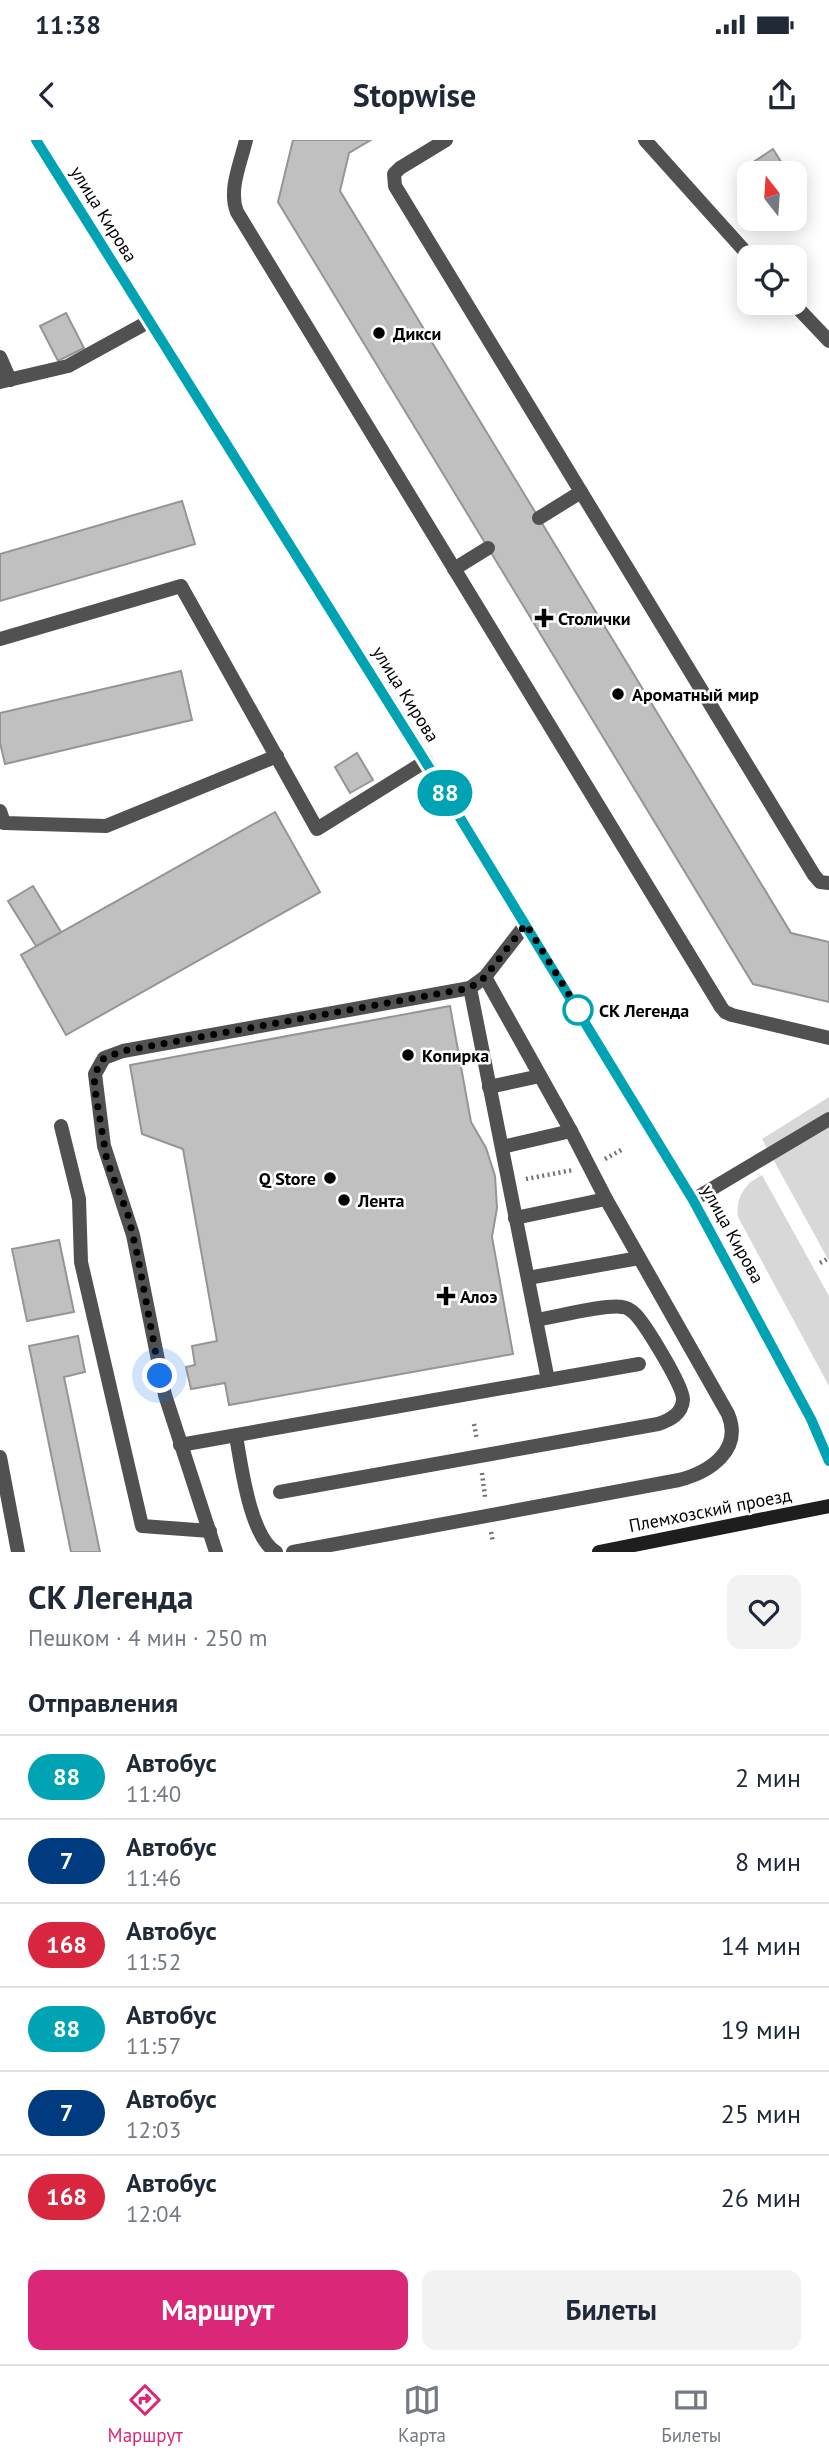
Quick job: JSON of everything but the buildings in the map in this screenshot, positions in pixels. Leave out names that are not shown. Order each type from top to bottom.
[{"type":"main road","name":"Племхозский проезд","points":[[599,1552],[829,1506]]},
{"type":"street","name":"улица Кирова","points":[[36,140],[425,761],[693,1200],[811,1419],[829,1461]]},
{"type":"street","points":[[246,140],[233,192],[237,212],[725,1012],[829,1038]]},
{"type":"street","points":[[446,140],[400,168],[394,174],[395,187],[814,874],[820,882],[829,883]]},
{"type":"street","points":[[645,140],[739,245]]},
{"type":"street","points":[[804,315],[829,341]]},
{"type":"street","points":[[0,356],[5,381],[68,366],[148,322]]},
{"type":"street","points":[[539,518],[581,492]]},
{"type":"street","points":[[454,569],[488,548]]},
{"type":"street","points":[[0,639],[181,586],[317,829],[425,761]]},
{"type":"street","points":[[0,811],[4,823],[106,826],[277,756]]},
{"type":"street","points":[[216,1552],[160,1376],[133,1235],[106,1154],[94,1084],[98,1066],[104,1058],[123,1051],[470,988],[485,977],[526,924]]},
{"type":"street","points":[[293,1552],[691,1477],[709,1467],[729,1448],[733,1439],[732,1423],[485,977]]},
{"type":"street","points":[[470,988],[548,1380]]},
{"type":"street","points":[[489,1087],[540,1076]]},
{"type":"street","points":[[693,1200],[829,1119]]},
{"type":"street","points":[[61,1126],[79,1199],[81,1262],[142,1526],[210,1531]]},
{"type":"street","points":[[502,1147],[571,1131]]},
{"type":"street","points":[[516,1218],[606,1199]]},
{"type":"street","points":[[528,1278],[639,1258]]},
{"type":"street","points":[[280,1492],[658,1424],[680,1411],[683,1403],[681,1388],[639,1320],[629,1309],[613,1307],[536,1320]]},
{"type":"street","points":[[180,1445],[639,1364]]},
{"type":"street","points":[[236,1436],[252,1510],[266,1543],[276,1552]]},
{"type":"street","points":[[0,1457],[18,1552]]},
{"type":"path","points":[[598,1163],[623,1149]]},
{"type":"path","points":[[519,1181],[578,1169]]},
{"type":"path","points":[[820,1263],[829,1258]]},
{"type":"path","points":[[491,1531],[493,1542]]},
{"type":"shaded area","points":[[829,1097],[829,1261],[762,1139]]},
{"type":"shaded area","points":[[762,1175],[829,1296],[829,1386],[738,1217],[740,1197],[751,1182]]},
{"type":"bus line","name":"88","points":[[36,140],[440,785],[693,1200],[811,1419],[829,1461]]},
{"type":"place","name":"Дикси","points":[[379,333]]},
{"type":"place","name":"Столички","points":[[544,618]]},
{"type":"place","name":"Ароматный мир","points":[[618,694]]},
{"type":"place","name":"СК Легенда","points":[[578,1010]]},
{"type":"place","name":"Копирка","points":[[408,1055]]},
{"type":"place","name":"Q Store","points":[[330,1178]]},
{"type":"place","name":"Лента","points":[[344,1200]]},
{"type":"place","name":"Алоэ","points":[[446,1296]]},
{"type":"route","points":[[160,1376],[133,1235],[104,1146],[94,1084],[98,1066],[104,1058],[123,1051],[470,988],[485,977],[526,924],[582,1016],[578,1010]]}]
